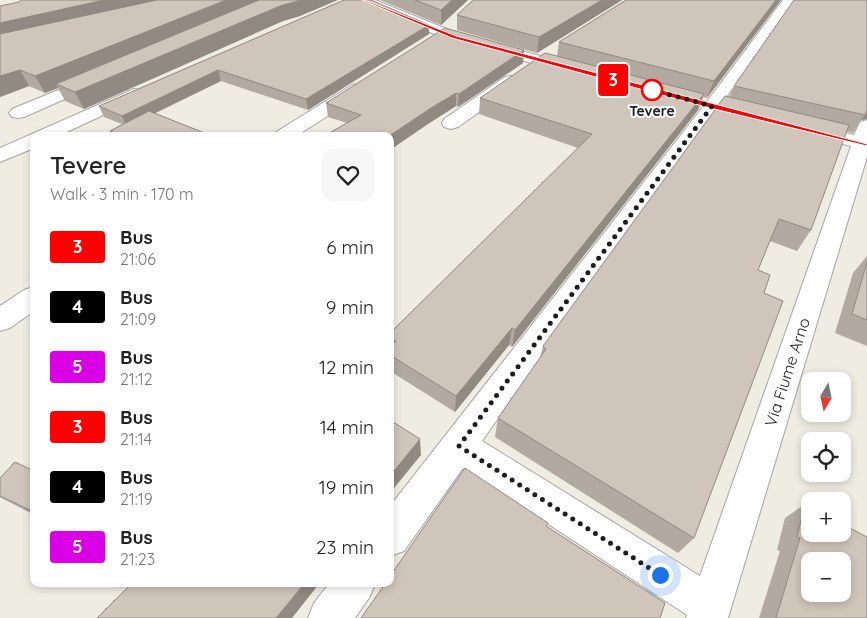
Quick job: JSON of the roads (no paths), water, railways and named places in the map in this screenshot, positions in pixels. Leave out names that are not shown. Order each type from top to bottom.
[{"type":"street","points":[[364,0],[449,28],[454,37],[588,73]]},
{"type":"street","points":[[394,532],[789,0]]},
{"type":"street","points":[[424,46],[449,28]]},
{"type":"street","points":[[451,124],[556,50]]},
{"type":"street","points":[[18,113],[109,74]]},
{"type":"street","points":[[289,132],[374,78]]},
{"type":"street","points":[[52,132],[151,87]]},
{"type":"street","points":[[796,127],[865,138]]},
{"type":"street","name":"Via Fiume Arno","points":[[709,613],[865,138]]},
{"type":"street","points":[[0,156],[30,142]]},
{"type":"street","points":[[0,320],[30,300]]},
{"type":"street","points":[[459,446],[709,613]]},
{"type":"street","points":[[330,618],[353,587]]},
{"type":"place","name":"Tevere","points":[[652,90]]}]
